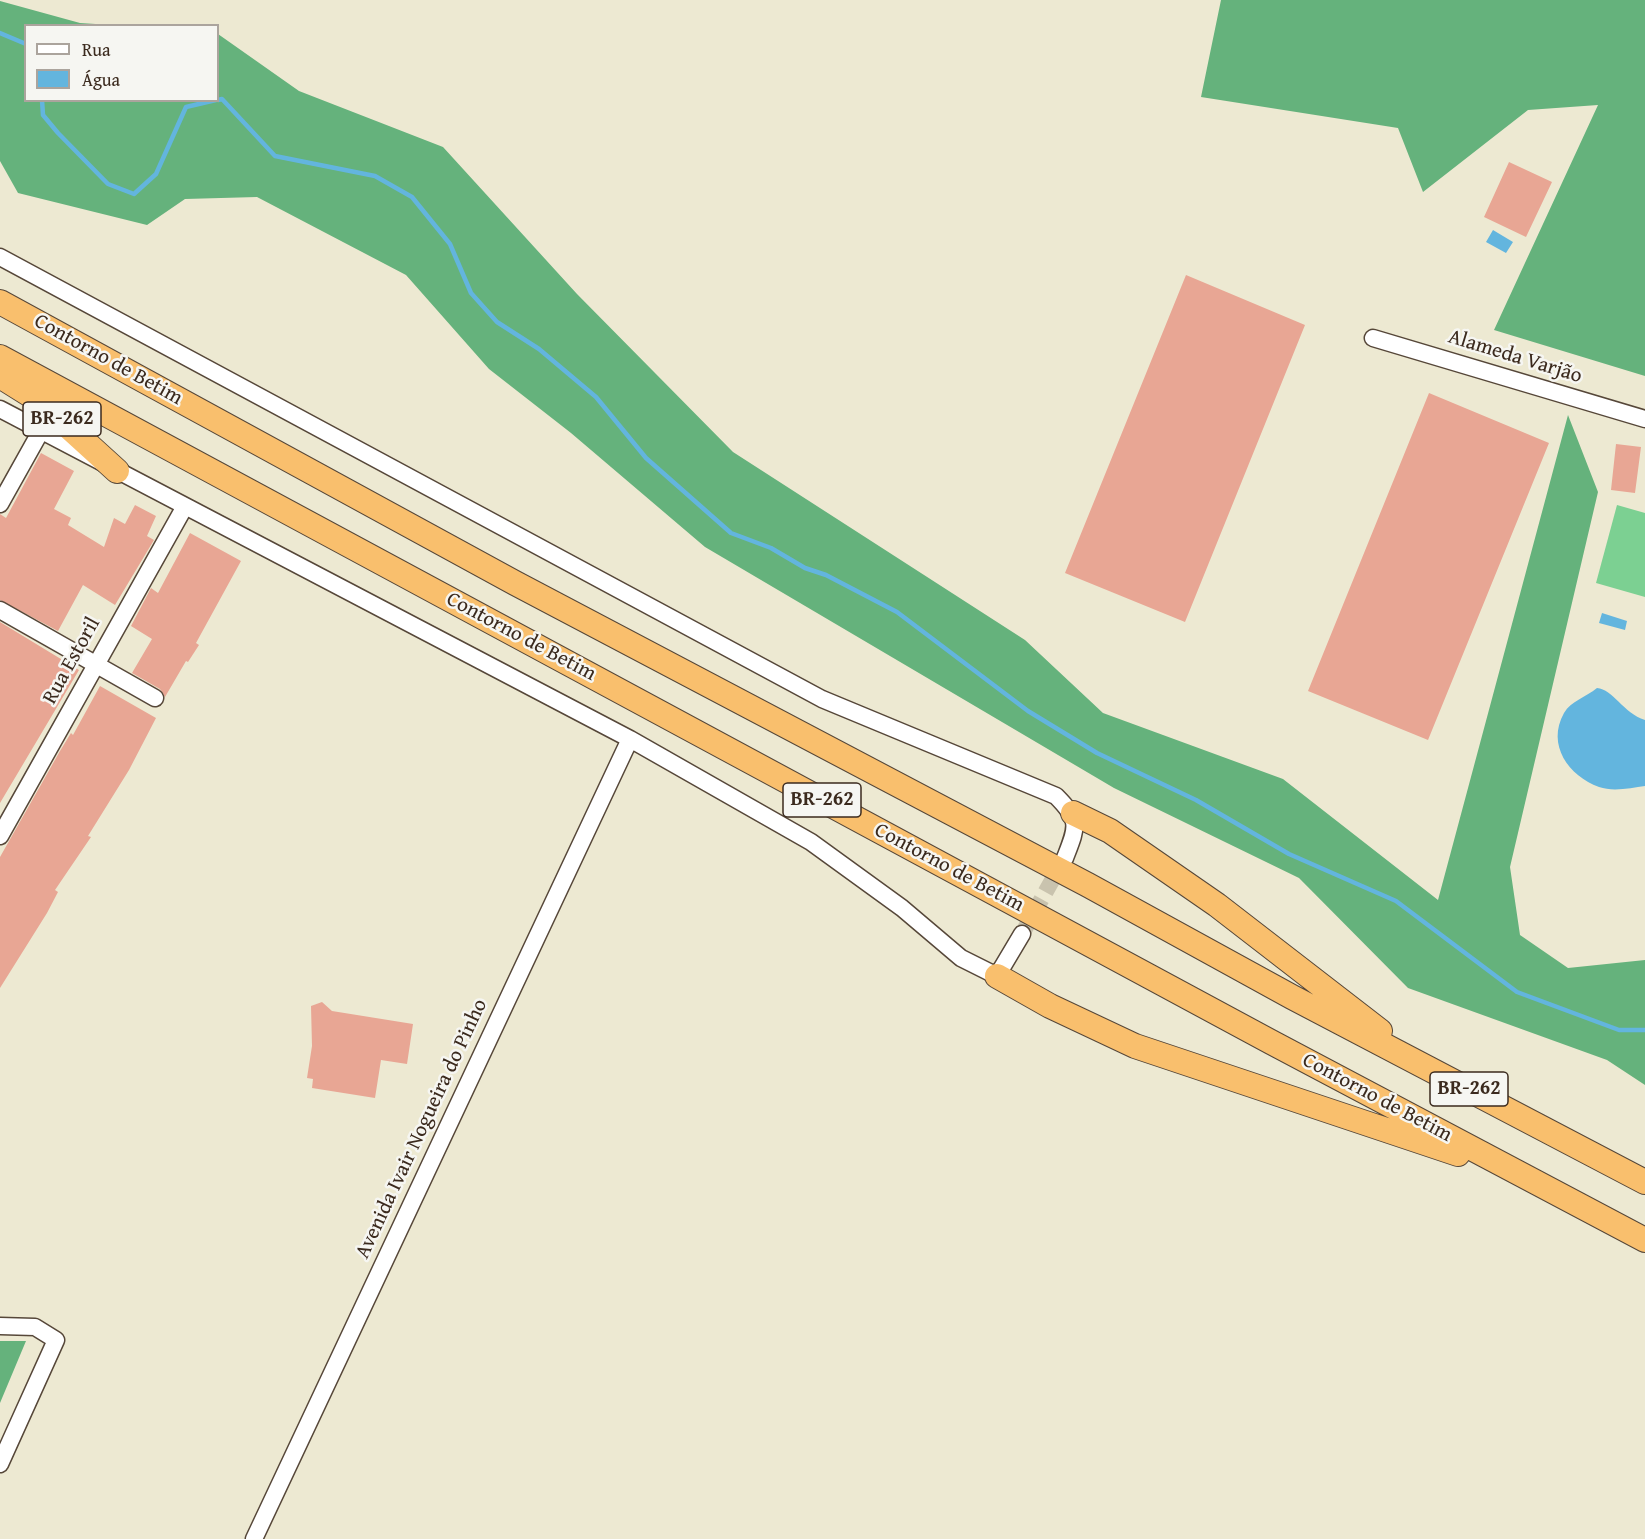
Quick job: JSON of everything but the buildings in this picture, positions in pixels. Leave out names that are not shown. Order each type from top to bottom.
[{"type":"highway","name":"Contorno de Betim","points":[[0,302],[515,583],[1088,885],[1292,997],[1645,1182]]},
{"type":"highway","name":"Contorno de Betim","points":[[0,357],[1645,1240]]},
{"type":"highway","name":"BR-262","points":[[0,376],[40,401],[117,471]]},
{"type":"highway","points":[[1073,813],[1110,831],[1217,905],[1430,1069]]},
{"type":"highway","points":[[997,976],[1050,1006],[1135,1046],[1522,1175]]},
{"type":"street","name":"Contorno de Betim","points":[[0,257],[822,699],[1056,796],[1073,813]]},
{"type":"street","name":"Alameda Varjão","points":[[1373,338],[1645,419]]},
{"type":"street","points":[[0,409],[42,429],[184,508],[630,739],[811,842],[902,908],[961,958],[997,976],[1022,934]]},
{"type":"street","points":[[0,504],[42,429]]},
{"type":"street","name":"Rua Estoril","points":[[0,836],[184,508]]},
{"type":"street","points":[[0,610],[156,698]]},
{"type":"street","name":"Avenida Ivair Nogueira do Pinho","points":[[254,1539],[630,739]]},
{"type":"street","points":[[1065,858],[1076,830],[1073,813]]},
{"type":"street","points":[[0,1326],[35,1327],[56,1340],[0,1464]]},
{"type":"green space","points":[[1221,0],[1645,0],[1645,376],[1494,330],[1598,105],[1528,110],[1423,192],[1398,128],[1201,97]]},
{"type":"green space","points":[[0,1],[80,23],[96,24],[24,24],[24,102],[219,102],[219,35],[299,91],[443,147],[577,294],[733,452],[1025,640],[1103,713],[1283,779],[1438,900],[1568,415],[1598,492],[1510,867],[1520,935],[1568,968],[1645,960],[1645,1085],[1607,1060],[1408,988],[1299,878],[1114,788],[705,547],[571,433],[489,369],[406,275],[257,197],[185,199],[147,225],[18,193],[0,161]]},
{"type":"green space","points":[[1617,505],[1645,513],[1645,597],[1596,583]]},
{"type":"green space","points":[[0,1341],[26,1341],[0,1403]]},
{"type":"water","points":[[1493,230],[1513,242],[1506,253],[1486,242]]},
{"type":"water","points":[[1602,613],[1627,621],[1625,630],[1599,623]]},
{"type":"water","points":[[1597,688],[1608,692],[1630,712],[1645,720],[1645,786],[1628,789],[1599,787],[1578,775],[1570,767],[1559,748],[1559,725],[1564,713],[1575,702]]},
{"type":"waterway","points":[[0,33],[24,43]]},
{"type":"waterway","points":[[219,100],[222,99],[275,156],[375,176],[412,197],[450,244],[471,293],[497,322],[539,349],[596,397],[646,458],[731,533],[771,548],[805,568],[826,575],[897,612],[1028,711],[1097,753],[1196,800],[1289,854],[1396,901],[1517,992],[1619,1030],[1645,1030]]},
{"type":"waterway","points":[[42,102],[43,115],[108,184],[134,194],[156,174],[186,107],[207,102]]},
{"type":"tunnel","points":[[1022,934],[1063,861]]}]
